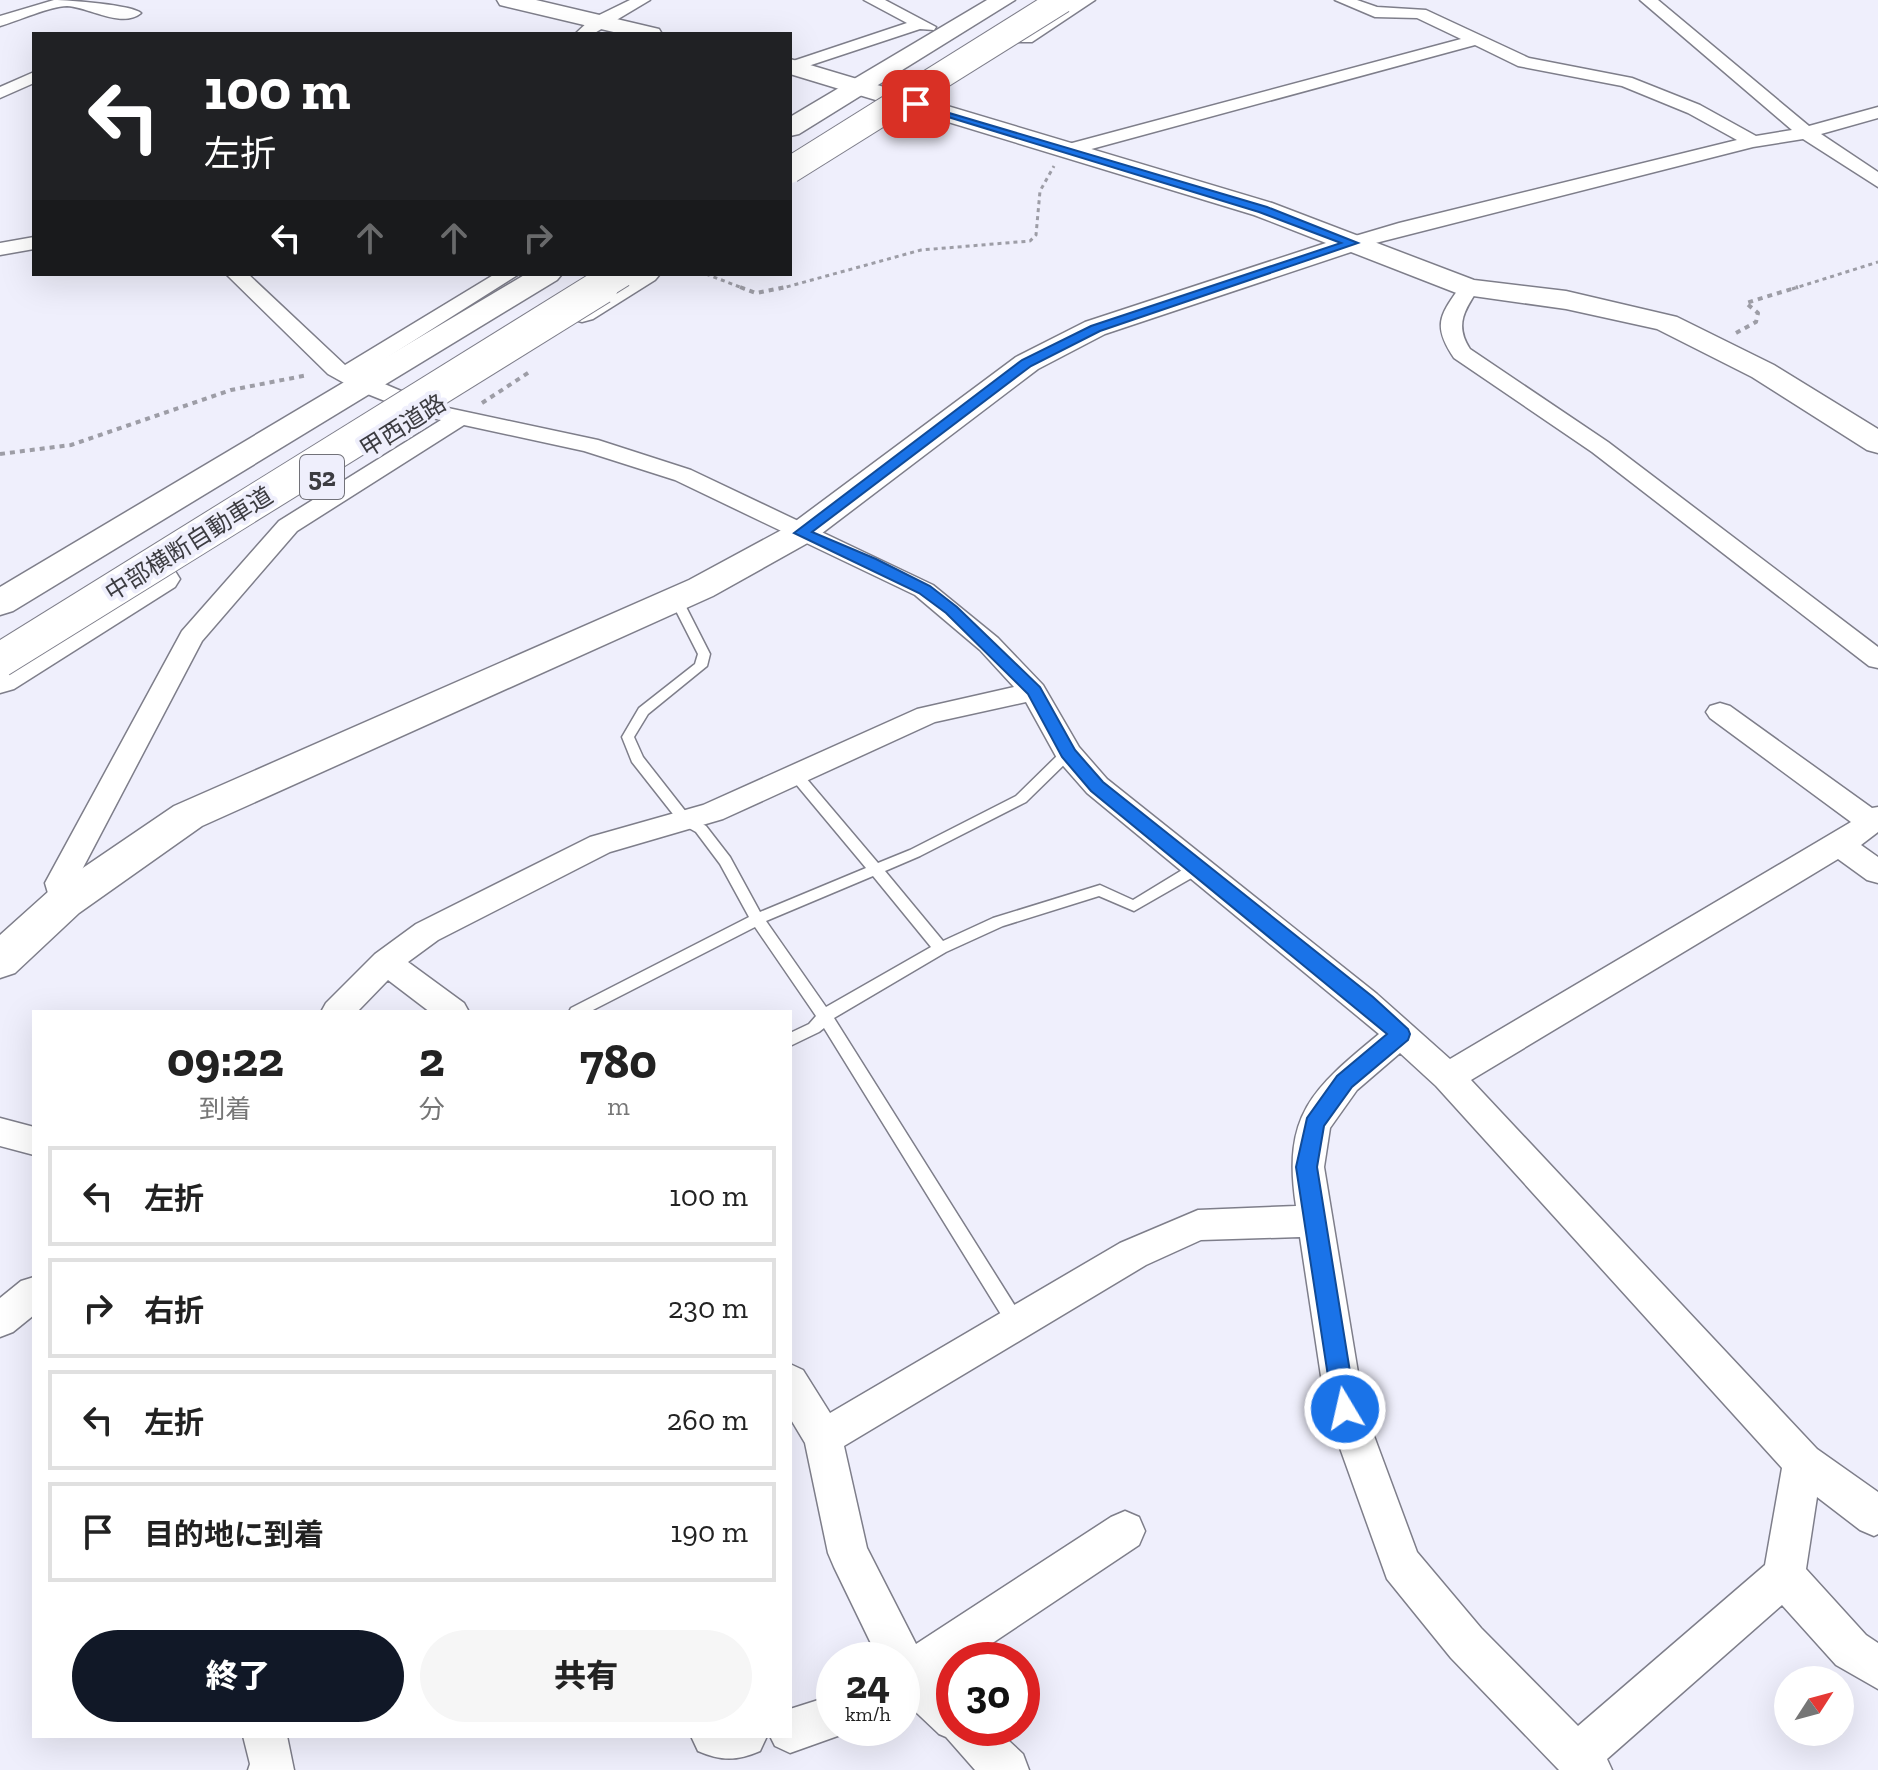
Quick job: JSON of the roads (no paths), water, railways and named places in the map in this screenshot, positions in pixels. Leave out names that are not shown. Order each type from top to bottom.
[{"type":"highway","points":[[792,127],[1003,0]]},
{"type":"highway","points":[[792,159],[1049,0]]},
{"type":"highway","points":[[792,169],[1062,0]]},
{"type":"highway","points":[[792,182],[1083,0]]},
{"type":"highway","name":"甲西道路","points":[[0,603],[348,376],[543,276]]},
{"type":"highway","name":"中部横断自動車道","points":[[0,646],[602,276]]},
{"type":"highway","name":"中部横断自動車道","points":[[0,660],[619,276]]},
{"type":"highway","name":"甲西道路","points":[[0,680],[642,276]]},
{"type":"street","points":[[508,0],[590,28],[631,32]]},
{"type":"street","points":[[590,28],[642,0]]},
{"type":"street","points":[[872,0],[920,24],[947,33]]},
{"type":"street","points":[[1343,0],[1375,12],[1420,13],[1524,62],[1605,76],[1638,86],[1694,109],[1753,142]]},
{"type":"street","points":[[1648,0],[1806,133],[1841,153],[1878,181]]},
{"type":"street","points":[[0,21],[67,1],[97,10],[137,7]]},
{"type":"street","points":[[118,31],[127,24],[137,7]]},
{"type":"street","points":[[792,66],[920,24]]},
{"type":"street","points":[[1067,150],[1475,40]]},
{"type":"street","points":[[792,66],[1263,209],[1469,288],[1624,311],[1667,323],[1714,344],[1874,437]]},
{"type":"street","points":[[8,90],[32,78]]},
{"type":"street","points":[[8,90],[32,92]]},
{"type":"street","points":[[0,961],[64,902],[188,816],[676,599],[801,533],[1027,363],[1095,328],[1406,227],[1753,142],[1806,133],[1878,112]]},
{"type":"street","points":[[0,249],[31,246]]},
{"type":"street","points":[[238,276],[348,376],[428,410],[590,445],[683,475],[735,497],[801,533],[871,562],[924,590],[989,644],[1034,691],[1068,753],[1097,786],[1366,1003],[1448,1077],[1803,1462],[1874,1516],[1878,1512]]},
{"type":"street","points":[[348,376],[506,276]]},
{"type":"street","points":[[1469,288],[1452,314],[1448,327],[1462,353],[1600,447],[1878,660]]},
{"type":"street","points":[[64,902],[60,883],[191,637],[288,526],[462,416]]},
{"type":"street","points":[[1855,645],[1878,630]]},
{"type":"street","points":[[339,1010],[386,962],[427,932],[600,844],[713,812],[927,715],[1034,691]]},
{"type":"street","points":[[1448,1077],[1839,845],[1874,820],[1720,712]]},
{"type":"street","points":[[1839,845],[1878,872]]},
{"type":"street","points":[[386,962],[450,1010]]},
{"type":"street","points":[[1401,1034],[1345,1081],[1314,1124],[1307,1167],[1345,1409],[1401,1565],[1466,1643],[1584,1763],[1784,1576],[1803,1462]]},
{"type":"street","points":[[0,1132],[32,1140]]},
{"type":"street","points":[[823,1438],[1133,1254],[1198,1225],[1314,1221]]},
{"type":"street","points":[[0,1320],[32,1295]]},
{"type":"street","points":[[792,1385],[823,1438],[848,1553],[890,1642]]},
{"type":"street","points":[[920,1658],[1125,1531]]},
{"type":"street","points":[[1784,1576],[1851,1650],[1878,1668]]},
{"type":"street","points":[[920,1686],[936,1701]]},
{"type":"street","points":[[792,1730],[816,1723]]},
{"type":"street","points":[[266,1738],[273,1767],[270,1770]]},
{"type":"street","points":[[982,1746],[1007,1770]]},
{"type":"lane","points":[[676,599],[704,654],[701,666],[643,711],[628,737],[637,759],[685,820],[701,829],[725,861],[757,919],[825,1017],[1016,1323]]},
{"type":"lane","points":[[580,1010],[757,919],[874,870],[1021,799],[1068,753]]},
{"type":"lane","points":[[795,774],[941,948]]},
{"type":"lane","points":[[792,1039],[814,1028],[832,1010],[941,948],[998,922],[1100,890],[1134,906],[1197,868]]}]
